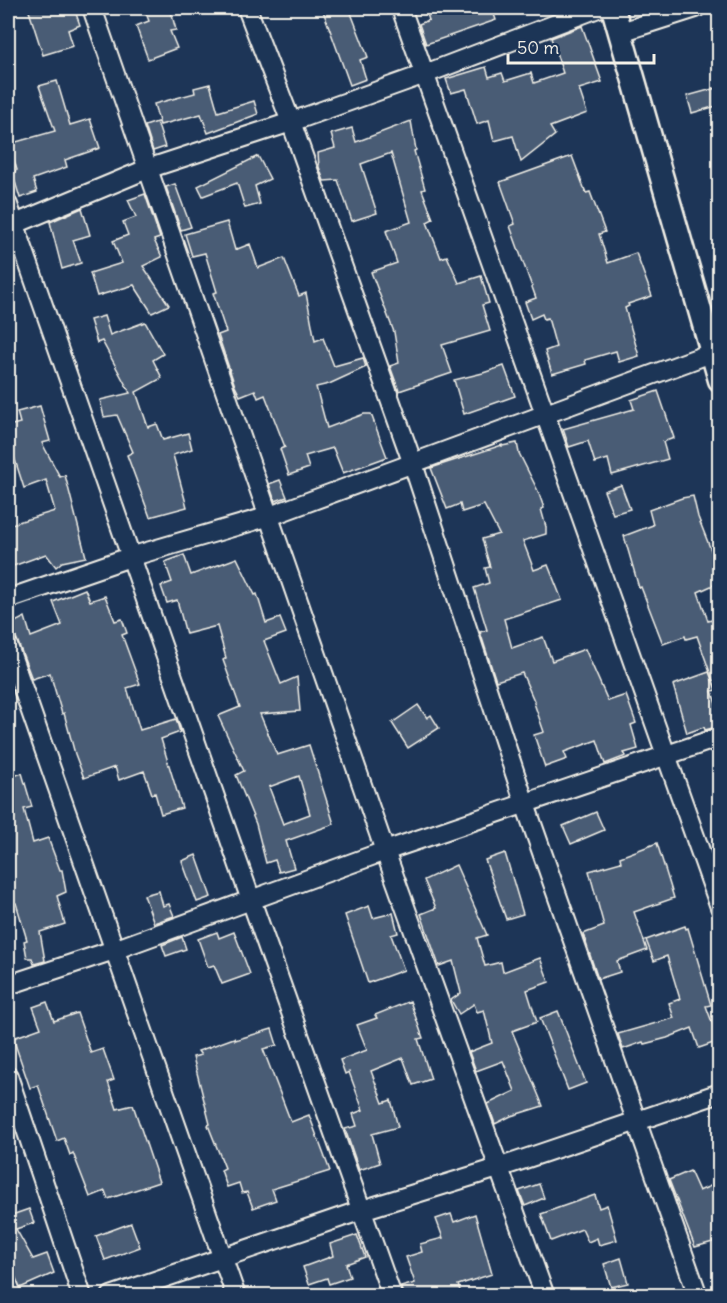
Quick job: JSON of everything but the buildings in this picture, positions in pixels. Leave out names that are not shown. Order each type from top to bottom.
[{"type":"street","points":[[92,8],[385,851],[544,1296]]},
{"type":"street","points":[[247,8],[291,122],[413,464],[525,804],[698,1296]]},
{"type":"street","points":[[401,8],[720,907]]},
{"type":"street","points":[[11,226],[147,169],[291,122],[598,8]]},
{"type":"street","points":[[613,8],[720,380]]},
{"type":"street","points":[[621,32],[696,8]]},
{"type":"street","points":[[8,205],[11,226],[392,1296]]},
{"type":"street","points":[[8,599],[130,557],[270,516],[711,353]]},
{"type":"street","points":[[8,646],[236,1296]]},
{"type":"street","points":[[8,985],[114,950],[385,851],[720,737]]},
{"type":"street","points":[[8,1076],[82,1296]]},
{"type":"street","points":[[111,1296],[362,1210],[498,1168],[720,1093]]}]
